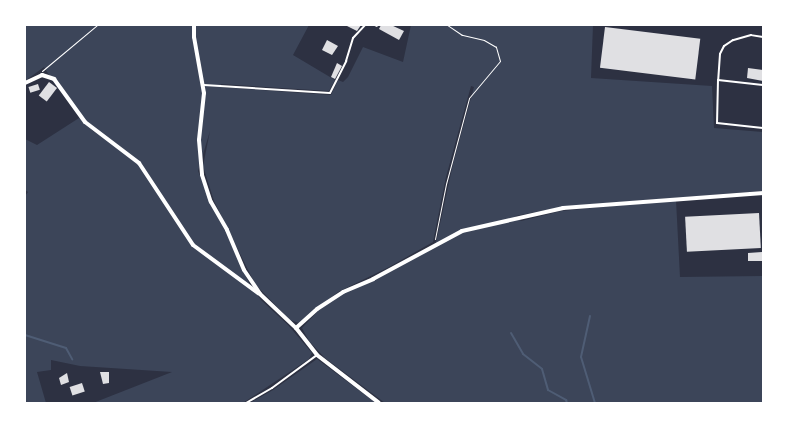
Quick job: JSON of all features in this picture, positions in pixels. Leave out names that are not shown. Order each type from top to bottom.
[{"type":"street","points":[[194,25],[194,37],[204,85],[199,140],[202,175],[211,202],[227,230],[244,270],[260,294]]},
{"type":"street","points":[[25,83],[42,75],[50,76],[59,83],[75,110],[85,122],[139,163],[192,245],[260,294],[296,328],[317,355],[369,393],[379,403]]},
{"type":"street","points":[[296,328],[317,309],[343,292],[373,279],[434,244],[462,231],[563,208],[763,193]]},
{"type":"lane","points":[[204,85],[330,93],[346,61],[353,38],[365,25]]},
{"type":"lane","points":[[763,37],[751,35],[733,40],[724,46],[720,54],[717,123],[763,128]]},
{"type":"lane","points":[[718,80],[763,85]]},
{"type":"lane","points":[[246,403],[272,388],[317,355]]},
{"type":"path","points":[[42,75],[45,68],[97,25]]},
{"type":"path","points":[[434,244],[446,184],[468,98],[500,61],[496,47],[484,40],[462,36],[447,25]]},
{"type":"shaded area","points":[[25,25],[309,25],[293,55],[335,80],[329,91],[221,84],[220,87],[331,95],[338,80],[343,82],[348,77],[363,47],[403,62],[411,25],[593,25],[591,78],[712,86],[714,128],[763,132],[763,191],[567,206],[515,216],[521,221],[561,211],[676,200],[680,277],[763,276],[763,403],[385,403],[325,358],[309,341],[302,328],[319,310],[341,294],[435,247],[453,164],[474,87],[471,86],[446,177],[433,242],[389,267],[338,292],[299,323],[290,320],[255,284],[214,201],[203,166],[210,131],[198,171],[249,283],[261,300],[288,325],[312,353],[309,359],[243,403],[93,403],[172,372],[80,366],[51,360],[51,370],[37,372],[46,403],[25,403],[25,196],[28,192],[25,190],[25,139],[37,145],[79,118],[93,131],[136,160],[117,144],[94,130],[76,110],[59,82],[49,75],[44,67],[25,81]]},
{"type":"shaded area","points":[[317,359],[376,403],[250,403],[273,390]]},
{"type":"building","points":[[345,25],[361,25],[357,31]]},
{"type":"building","points":[[381,25],[391,25],[404,31],[399,40],[379,29]]},
{"type":"building","points":[[605,27],[700,39],[695,79],[600,68]]},
{"type":"building","points":[[327,40],[338,46],[332,55],[322,50]]},
{"type":"building","points":[[337,63],[342,66],[335,79],[331,77]]},
{"type":"building","points":[[748,68],[763,70],[763,81],[747,78]]},
{"type":"building","points":[[49,82],[57,88],[47,102],[39,96]]},
{"type":"building","points":[[38,84],[40,90],[30,93],[28,87]]},
{"type":"building","points":[[759,213],[761,248],[687,252],[685,217]]},
{"type":"building","points":[[762,252],[763,261],[748,261],[748,253]]},
{"type":"building","points":[[100,372],[109,372],[109,383],[103,384]]},
{"type":"building","points":[[67,373],[69,382],[61,385],[59,378]]},
{"type":"building","points":[[82,383],[85,392],[72,396],[70,387]]},
{"type":"waterway","points":[[590,316],[581,357],[595,403]]},
{"type":"waterway","points":[[511,333],[523,354],[542,369],[548,390],[566,400],[567,403]]},
{"type":"waterway","points":[[25,335],[66,348],[72,359]]}]
